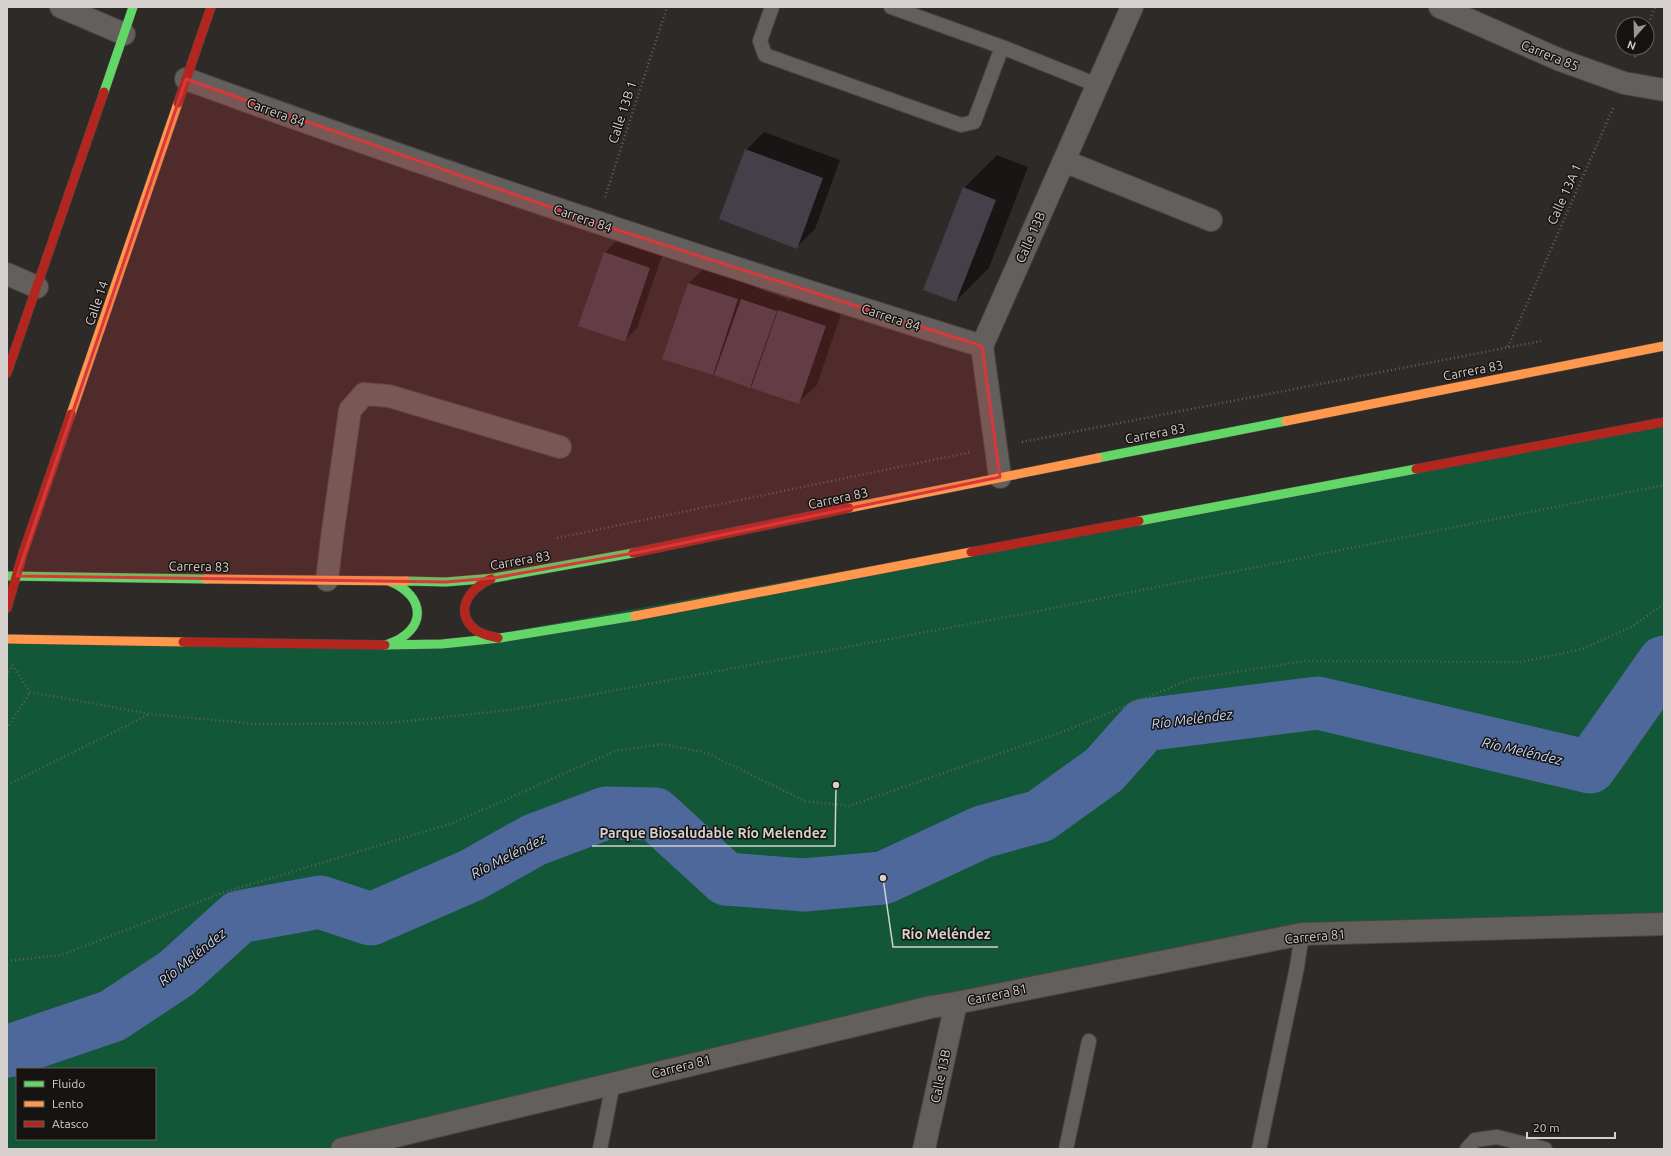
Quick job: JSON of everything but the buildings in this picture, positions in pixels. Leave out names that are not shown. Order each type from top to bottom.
[{"type":"street","points":[[61,7],[124,34]]},
{"type":"street","points":[[7,373],[133,7]]},
{"type":"street","name":"Calle 14","points":[[7,608],[211,7]]},
{"type":"street","name":"Calle 13B","points":[[982,346],[1132,7]]},
{"type":"street","name":"Carrera 85","points":[[1440,7],[1560,60],[1624,83],[1664,90]]},
{"type":"street","name":"Carrera 84","points":[[186,79],[266,109],[596,222],[982,346]]},
{"type":"street","points":[[1064,161],[1211,220]]},
{"type":"street","points":[[7,274],[37,287]]},
{"type":"street","points":[[982,346],[1000,477]]},
{"type":"street","name":"Carrera 83","points":[[7,576],[446,582],[494,578],[645,551],[1000,477],[1664,346]]},
{"type":"street","points":[[327,580],[350,410],[364,394],[389,396],[560,447]]},
{"type":"street","points":[[7,639],[382,645],[442,644],[500,638],[601,622],[1664,422]]},
{"type":"street","points":[[494,578],[483,581],[472,590],[465,602],[465,612],[468,621],[474,629],[482,634],[500,638]]},
{"type":"street","points":[[382,645],[394,643],[403,639],[411,631],[416,622],[417,611],[415,600],[409,592],[401,585],[386,581]]},
{"type":"street","name":"Carrera 81","points":[[342,1149],[931,1007],[1302,934],[1664,924]]},
{"type":"street","name":"Calle 13B","points":[[924,1149],[956,1003]]},
{"type":"lane","points":[[772,7],[760,42],[766,55],[960,125],[974,122],[1002,47]]},
{"type":"lane","points":[[891,7],[1002,47],[1097,85]]},
{"type":"lane","points":[[1259,1149],[1297,967],[1302,934]]},
{"type":"lane","points":[[1066,1149],[1089,1041]]},
{"type":"lane","points":[[600,1149],[613,1083]]},
{"type":"lane","points":[[1467,1149],[1475,1140],[1496,1137],[1545,1149]]},
{"type":"path","name":"Calle 13B 1","points":[[596,222],[667,7]]},
{"type":"path","name":"Calle 13A 1","points":[[1507,347],[1636,56]]},
{"type":"path","points":[[1016,443],[1546,340]]},
{"type":"path","points":[[550,539],[977,451]]},
{"type":"path","points":[[7,676],[12,665],[30,692],[150,714],[256,724],[389,724],[510,710],[1033,612],[1664,485]]},
{"type":"path","points":[[7,961],[61,954],[222,893],[453,823],[615,751],[663,744],[708,753],[805,801],[849,806],[1065,731],[1191,679],[1305,661],[1521,662],[1582,649],[1634,626],[1664,604]]},
{"type":"path","points":[[7,729],[30,692]]},
{"type":"path","points":[[7,785],[150,714]]},
{"type":"highlighted area","points":[[186,79],[596,223],[982,346],[1000,477],[645,551],[494,578],[446,582],[17,576]]},
{"type":"green space","points":[[1664,422],[1664,924],[1302,934],[342,1149],[7,1149],[7,639],[442,644]]},
{"type":"waterway","name":"Río Meléndez","points":[[7,1051],[112,1016],[177,973],[239,917],[320,902],[371,919],[472,875],[534,840],[606,813],[655,814],[726,879],[804,885],[883,878],[982,832],[1040,816],[1104,770],[1144,725],[1318,703],[1590,767],[1664,662]]},
{"type":"traffic: fast","points":[[104,92],[133,7]]},
{"type":"traffic: fast","points":[[1098,458],[1286,421]]},
{"type":"traffic: fast","points":[[1139,521],[1416,469]]},
{"type":"traffic: fast","points":[[406,581],[446,582],[494,578],[633,553]]},
{"type":"traffic: fast","points":[[7,576],[206,579]]},
{"type":"traffic: fast","points":[[388,644],[401,638],[410,631],[415,622],[417,613],[416,604],[410,595],[401,587],[389,581]]},
{"type":"traffic: fast","points":[[385,645],[442,644],[500,638],[635,616]]},
{"type":"traffic: slow","points":[[71,414],[178,103]]},
{"type":"traffic: slow","points":[[1286,421],[1664,346]]},
{"type":"traffic: slow","points":[[849,508],[1098,458]]},
{"type":"traffic: slow","points":[[635,616],[971,552]]},
{"type":"traffic: slow","points":[[206,579],[406,581]]},
{"type":"traffic: slow","points":[[7,639],[183,642]]},
{"type":"traffic: jam","points":[[178,103],[211,7]]},
{"type":"traffic: jam","points":[[7,373],[104,92]]},
{"type":"traffic: jam","points":[[7,608],[23,553],[71,414]]},
{"type":"traffic: jam","points":[[1416,469],[1664,422]]},
{"type":"traffic: jam","points":[[633,553],[849,508]]},
{"type":"traffic: jam","points":[[971,552],[1139,521]]},
{"type":"traffic: jam","points":[[491,579],[476,588],[466,602],[465,609],[466,617],[477,631],[498,638]]},
{"type":"traffic: jam","points":[[183,642],[385,645]]},
{"type":"place","name":"Parque Biosaludable Río Melendez","points":[[836,785]]},
{"type":"place","name":"Río Meléndez","points":[[883,878]]}]
